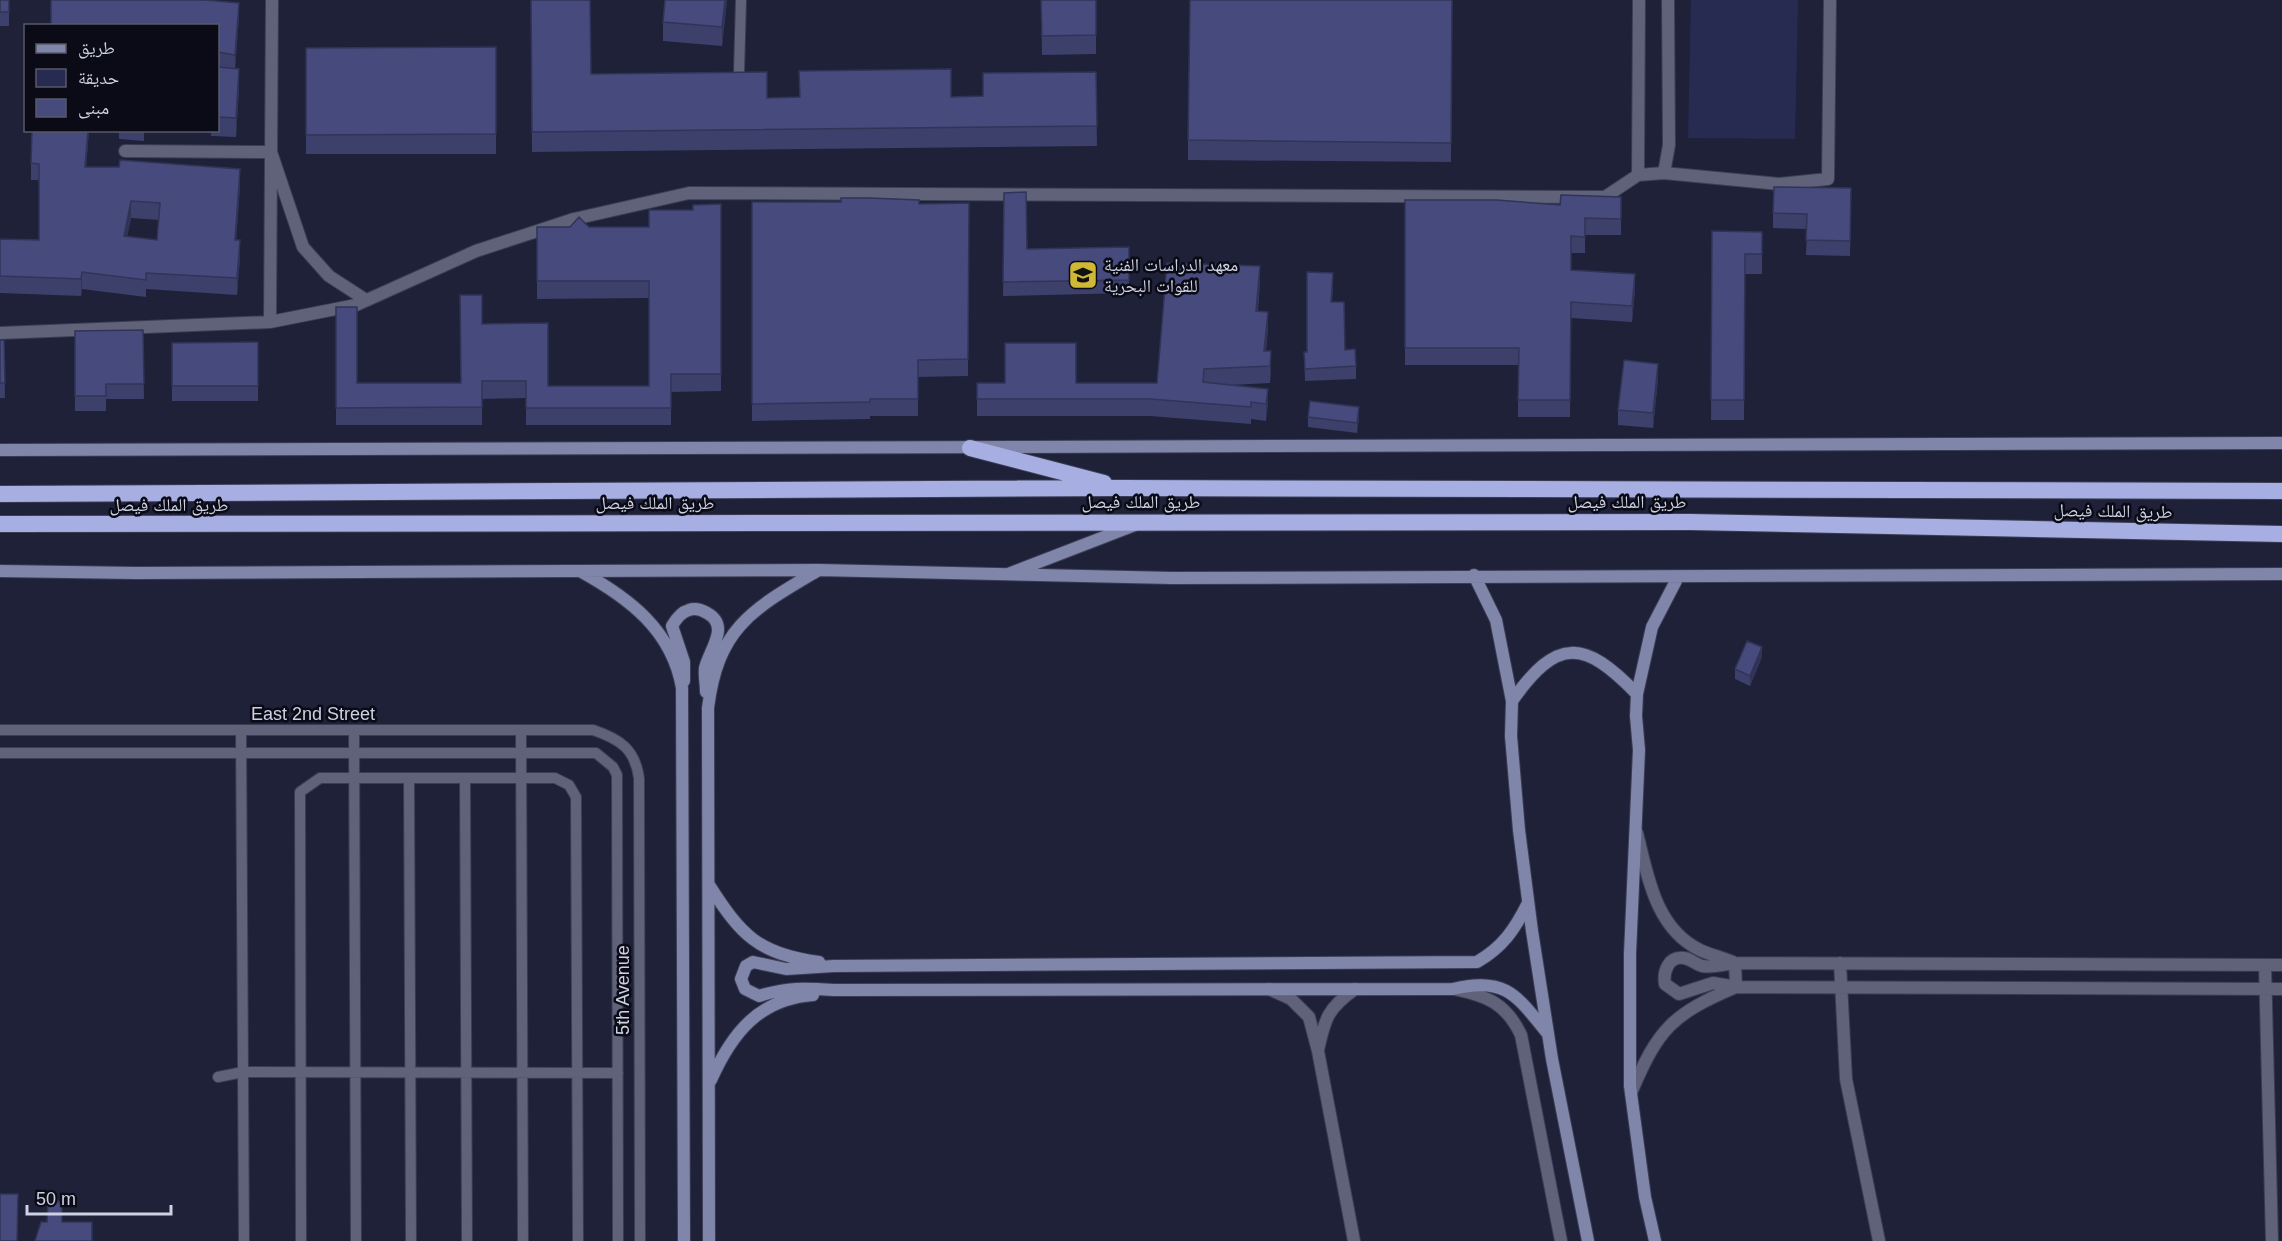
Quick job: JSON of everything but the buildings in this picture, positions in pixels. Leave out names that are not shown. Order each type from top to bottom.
[{"type":"highway","points":[[970,448],[1066,471],[1120,488]]},
{"type":"highway","name":"طريق الملك فيصل","points":[[0,494],[1120,488],[2282,491]]},
{"type":"highway","name":"طريق الملك فيصل","points":[[0,524],[1690,522],[2282,534]]},
{"type":"main road","points":[[0,450],[590,446],[970,448],[2282,443]]},
{"type":"main road","points":[[1002,576],[1144,522]]},
{"type":"main road","points":[[708,708],[711,682],[717,664],[737,627],[749,613],[819,570]]},
{"type":"main road","points":[[0,571],[136,573],[819,570],[1002,576],[1172,578],[1474,575],[1678,577],[2282,574]]},
{"type":"main road","points":[[579,571],[612,589],[639,609],[658,629],[678,670],[683,708]]},
{"type":"main road","points":[[1474,575],[1496,620],[1512,701],[1511,736],[1528,903],[1548,1034],[1588,1241]]},
{"type":"main road","points":[[1655,1241],[1645,1197],[1631,1093],[1630,954],[1639,750],[1637,694],[1653,627],[1678,577]]},
{"type":"main road","points":[[684,1241],[684,663],[672,626],[682,614],[695,609],[708,613],[718,626],[718,635],[704,671],[708,708],[709,1241]]},
{"type":"main road","points":[[1512,701],[1529,678],[1547,660],[1565,652],[1597,657],[1637,694]]},
{"type":"main road","points":[[708,885],[738,926],[763,947],[797,960],[834,966]]},
{"type":"main road","points":[[1528,903],[1509,938],[1494,952],[1477,962],[1453,964],[834,966],[786,969],[753,962],[746,966],[741,979],[745,989],[754,995],[796,987],[834,990],[1453,989],[1477,983],[1502,989],[1523,1003],[1548,1034]]},
{"type":"main road","points":[[709,1087],[728,1047],[758,1013],[776,1002],[834,990]]},
{"type":"street","points":[[270,322],[272,0]]},
{"type":"street","points":[[1638,175],[1639,0]]},
{"type":"street","points":[[1664,173],[1669,145],[1668,0]]},
{"type":"street","points":[[0,333],[270,322],[366,300],[487,247],[574,219],[689,193],[1605,197],[1638,175],[1664,173],[1779,184],[1828,179],[1830,0]]},
{"type":"street","points":[[125,151],[270,152]]},
{"type":"street","points":[[270,152],[303,247],[329,276],[366,300]]},
{"type":"street","points":[[1634,823],[1653,895],[1668,922],[1677,933],[1700,950],[1735,963]]},
{"type":"street","points":[[2282,965],[1735,963],[1702,966],[1682,958],[1673,960],[1666,968],[1664,977],[1665,984],[1678,994],[1713,983],[1736,987],[1842,988],[2282,988]]},
{"type":"street","points":[[1735,963],[1736,987]]},
{"type":"street","points":[[1840,963],[1846,1079],[1880,1241]]},
{"type":"street","points":[[2265,964],[2272,1241]]},
{"type":"street","points":[[1631,1093],[1642,1067],[1667,1028],[1681,1013],[1699,1002],[1736,987]]},
{"type":"street","points":[[1268,989],[1291,999],[1309,1017],[1318,1051],[1354,1241]]},
{"type":"street","points":[[1318,1051],[1325,1018],[1334,1006],[1355,989]]},
{"type":"street","points":[[1453,989],[1484,995],[1514,1019],[1521,1035],[1561,1241]]},
{"type":"lane","points":[[738,72],[741,0]]},
{"type":"lane","name":"East 2nd Street","points":[[0,730],[593,730],[612,736],[623,744]]},
{"type":"lane","points":[[242,730],[244,1241]]},
{"type":"lane","points":[[354,730],[356,1241]]},
{"type":"lane","points":[[521,730],[523,1241]]},
{"type":"lane","name":"5th Avenue","points":[[623,744],[630,750],[637,764],[639,778],[640,1241]]},
{"type":"lane","points":[[0,753],[521,754]]},
{"type":"lane","name":"5th Avenue","points":[[521,754],[596,753],[613,767],[617,776],[618,1241]]},
{"type":"lane","points":[[301,1241],[300,792],[320,777],[555,778],[569,785],[576,797],[578,1241]]},
{"type":"lane","points":[[409,778],[411,1241]]},
{"type":"lane","points":[[465,778],[467,1241]]},
{"type":"lane","points":[[218,1077],[243,1072],[618,1073]]},
{"type":"green space","points":[[1691,0],[1798,0],[1795,139],[1688,138]]},
{"type":"place","name":"معهد الدراسات الفنية للقوات البحرية","points":[[1083,275]]}]
